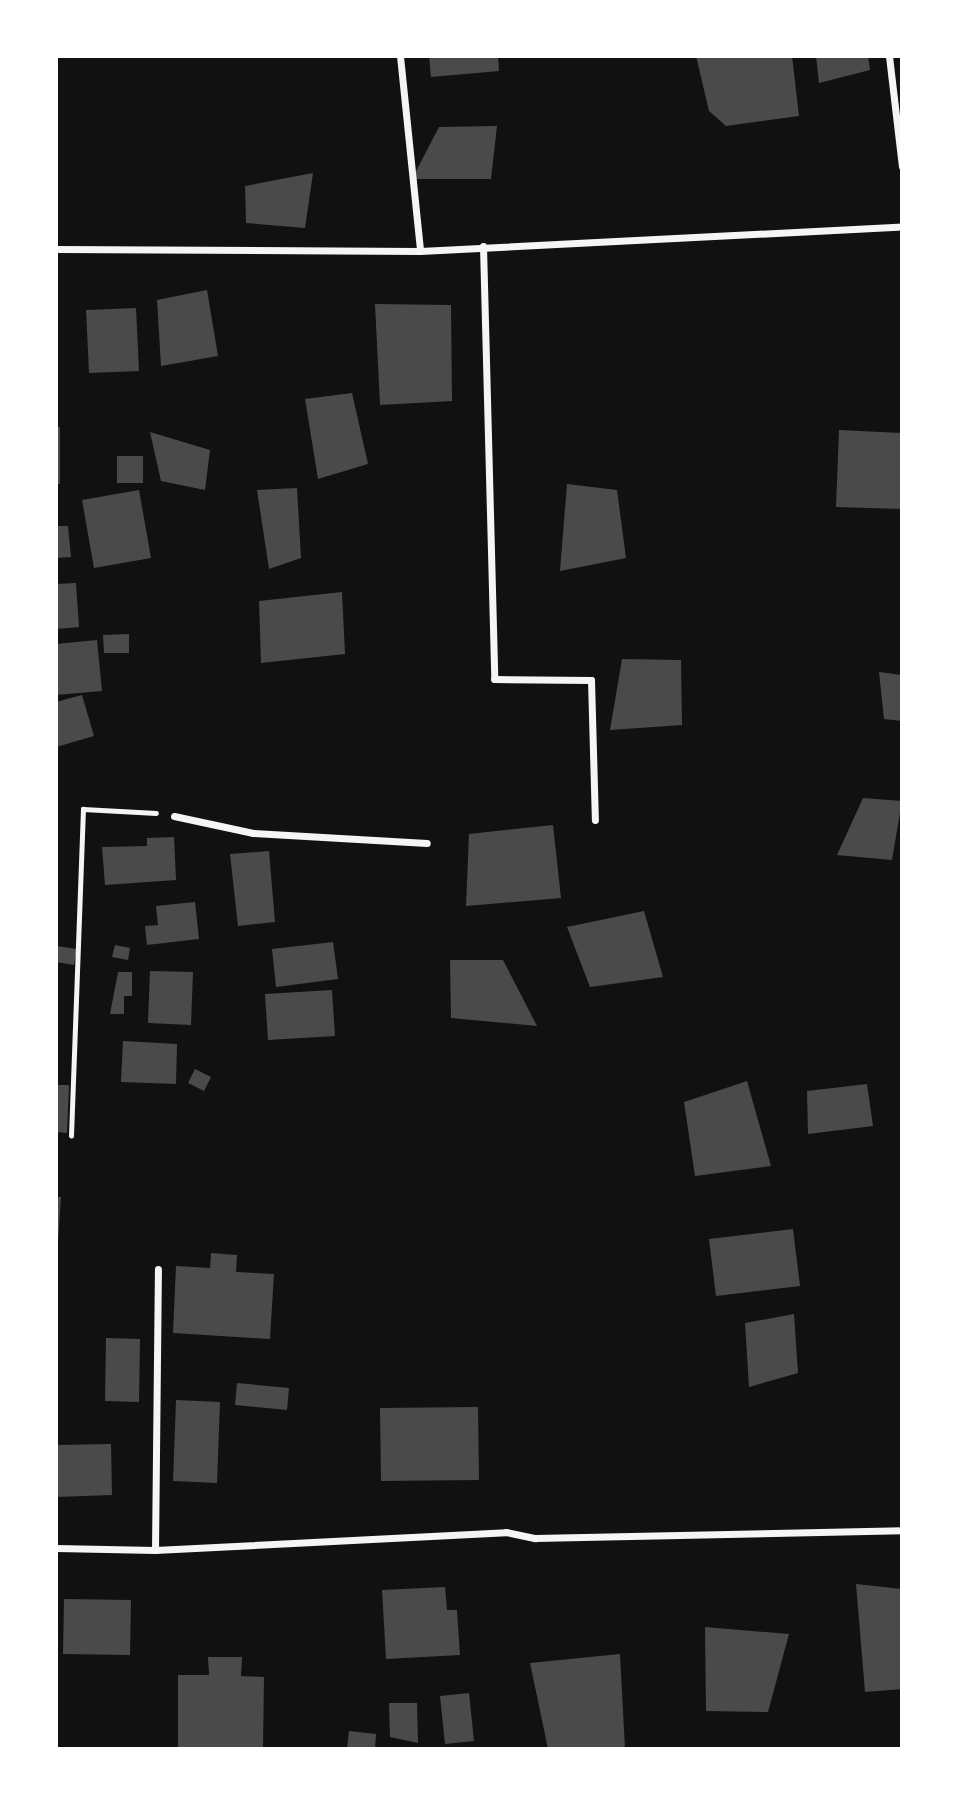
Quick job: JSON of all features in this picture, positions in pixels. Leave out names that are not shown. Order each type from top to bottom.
[{"type":"street","points":[[400,56],[420,251]]},
{"type":"street","points":[[889,56],[902,166]]},
{"type":"street","points":[[56,249],[420,251],[902,227]]},
{"type":"street","points":[[482,246],[494,679],[591,680],[595,820]]},
{"type":"street","points":[[174,816],[253,833],[427,843]]},
{"type":"street","points":[[155,1550],[158,1269]]},
{"type":"street","points":[[56,1548],[155,1550],[506,1532],[535,1538],[902,1530]]},
{"type":"path","points":[[71,1136],[83,809],[174,816]]},
{"type":"building","points":[[429,56],[498,56],[499,71],[431,77]]},
{"type":"building","points":[[696,56],[792,56],[799,116],[726,126],[709,111]]},
{"type":"building","points":[[816,56],[868,56],[870,70],[819,83]]},
{"type":"building","points":[[497,126],[491,179],[412,179],[439,127]]},
{"type":"building","points":[[313,173],[305,228],[246,223],[245,186]]},
{"type":"building","points":[[207,290],[218,356],[161,366],[157,300]]},
{"type":"building","points":[[375,304],[451,305],[452,401],[380,405]]},
{"type":"building","points":[[136,308],[139,371],[89,373],[86,310]]},
{"type":"building","points":[[352,393],[368,464],[318,479],[305,399]]},
{"type":"building","points":[[56,427],[60,427],[60,484],[56,484]]},
{"type":"building","points":[[839,430],[902,433],[902,509],[836,507]]},
{"type":"building","points":[[150,432],[210,450],[205,490],[161,481]]},
{"type":"building","points":[[117,456],[143,456],[143,483],[117,483]]},
{"type":"building","points":[[567,484],[617,490],[626,558],[560,571]]},
{"type":"building","points":[[297,488],[301,558],[269,569],[257,490]]},
{"type":"building","points":[[139,490],[151,558],[94,568],[82,500]]},
{"type":"building","points":[[56,526],[68,526],[71,557],[56,558]]},
{"type":"building","points":[[76,583],[79,627],[56,629],[56,584]]},
{"type":"building","points":[[342,592],[345,654],[261,663],[259,601]]},
{"type":"building","points":[[129,634],[129,653],[104,653],[103,635]]},
{"type":"building","points":[[97,640],[102,691],[56,695],[56,644]]},
{"type":"building","points":[[622,659],[681,660],[682,725],[610,730]]},
{"type":"building","points":[[879,672],[902,675],[902,721],[884,719]]},
{"type":"building","points":[[82,695],[94,736],[56,747],[56,702]]},
{"type":"building","points":[[863,798],[902,801],[892,860],[837,855]]},
{"type":"building","points":[[553,825],[561,898],[466,906],[469,834]]},
{"type":"building","points":[[174,837],[176,880],[105,885],[102,847],[147,846],[147,838]]},
{"type":"building","points":[[269,851],[275,922],[238,926],[230,854]]},
{"type":"building","points":[[195,902],[199,939],[147,945],[145,926],[158,925],[156,906]]},
{"type":"building","points":[[644,911],[663,977],[590,987],[567,927]]},
{"type":"building","points":[[333,942],[338,979],[276,987],[272,949]]},
{"type":"building","points":[[115,945],[130,948],[128,960],[112,957]]},
{"type":"building","points":[[56,946],[77,949],[74,965],[56,962]]},
{"type":"building","points":[[450,960],[503,960],[537,1026],[451,1018]]},
{"type":"building","points":[[150,971],[193,972],[191,1025],[148,1023]]},
{"type":"building","points":[[118,972],[132,972],[132,996],[124,996],[124,1014],[110,1014]]},
{"type":"building","points":[[332,990],[335,1036],[268,1040],[265,994]]},
{"type":"building","points":[[123,1041],[177,1044],[176,1084],[121,1082]]},
{"type":"building","points":[[195,1069],[211,1077],[204,1091],[188,1083]]},
{"type":"building","points":[[747,1081],[771,1166],[695,1176],[684,1102]]},
{"type":"building","points":[[867,1084],[873,1126],[808,1134],[807,1091]]},
{"type":"building","points":[[56,1085],[69,1085],[67,1133],[56,1132]]},
{"type":"building","points":[[56,1197],[61,1197],[58,1242],[56,1242]]},
{"type":"building","points":[[793,1229],[800,1286],[716,1296],[709,1239]]},
{"type":"building","points":[[211,1253],[237,1255],[236,1272],[274,1274],[270,1339],[173,1333],[176,1266],[210,1268]]},
{"type":"building","points":[[794,1314],[798,1373],[749,1387],[745,1323]]},
{"type":"building","points":[[106,1338],[140,1339],[139,1402],[105,1401]]},
{"type":"building","points":[[237,1383],[289,1388],[287,1410],[235,1405]]},
{"type":"building","points":[[176,1400],[220,1402],[217,1483],[173,1481]]},
{"type":"building","points":[[478,1407],[479,1480],[381,1481],[380,1408]]},
{"type":"building","points":[[111,1444],[112,1495],[56,1497],[56,1445]]},
{"type":"building","points":[[856,1584],[902,1589],[902,1689],[865,1692]]},
{"type":"building","points":[[445,1587],[447,1610],[457,1610],[460,1655],[386,1659],[382,1590]]},
{"type":"building","points":[[64,1599],[131,1600],[130,1655],[63,1654]]},
{"type":"building","points":[[705,1627],[789,1634],[768,1712],[706,1711]]},
{"type":"building","points":[[620,1654],[625,1749],[548,1749],[530,1663]]},
{"type":"building","points":[[208,1657],[242,1657],[241,1676],[264,1677],[263,1749],[178,1749],[178,1675],[209,1675]]},
{"type":"building","points":[[469,1693],[474,1741],[445,1744],[440,1696]]},
{"type":"building","points":[[389,1703],[417,1703],[418,1743],[390,1737]]},
{"type":"building","points":[[349,1731],[376,1734],[375,1749],[347,1749]]}]
